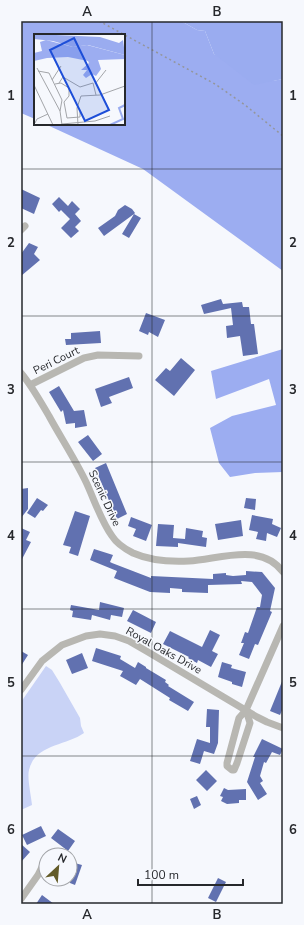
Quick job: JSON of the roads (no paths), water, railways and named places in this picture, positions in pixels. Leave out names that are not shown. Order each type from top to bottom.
[{"type":"street","name":"Peri Court","points":[[30,385],[84,358],[98,355],[139,356]]},
{"type":"street","name":"Scenic Drive","points":[[21,373],[30,385],[78,467],[111,535],[125,548],[151,559],[170,562],[254,554],[273,562],[283,572]]},
{"type":"street","points":[[246,710],[250,723],[238,763],[234,770],[232,770],[227,766],[227,763],[239,718],[246,710],[283,626]]},
{"type":"street","name":"Royal Oaks Drive","points":[[21,690],[42,661],[62,645],[86,636],[100,634],[115,636],[142,648],[267,722],[283,728]]},
{"type":"street","points":[[21,899],[38,875]]}]
